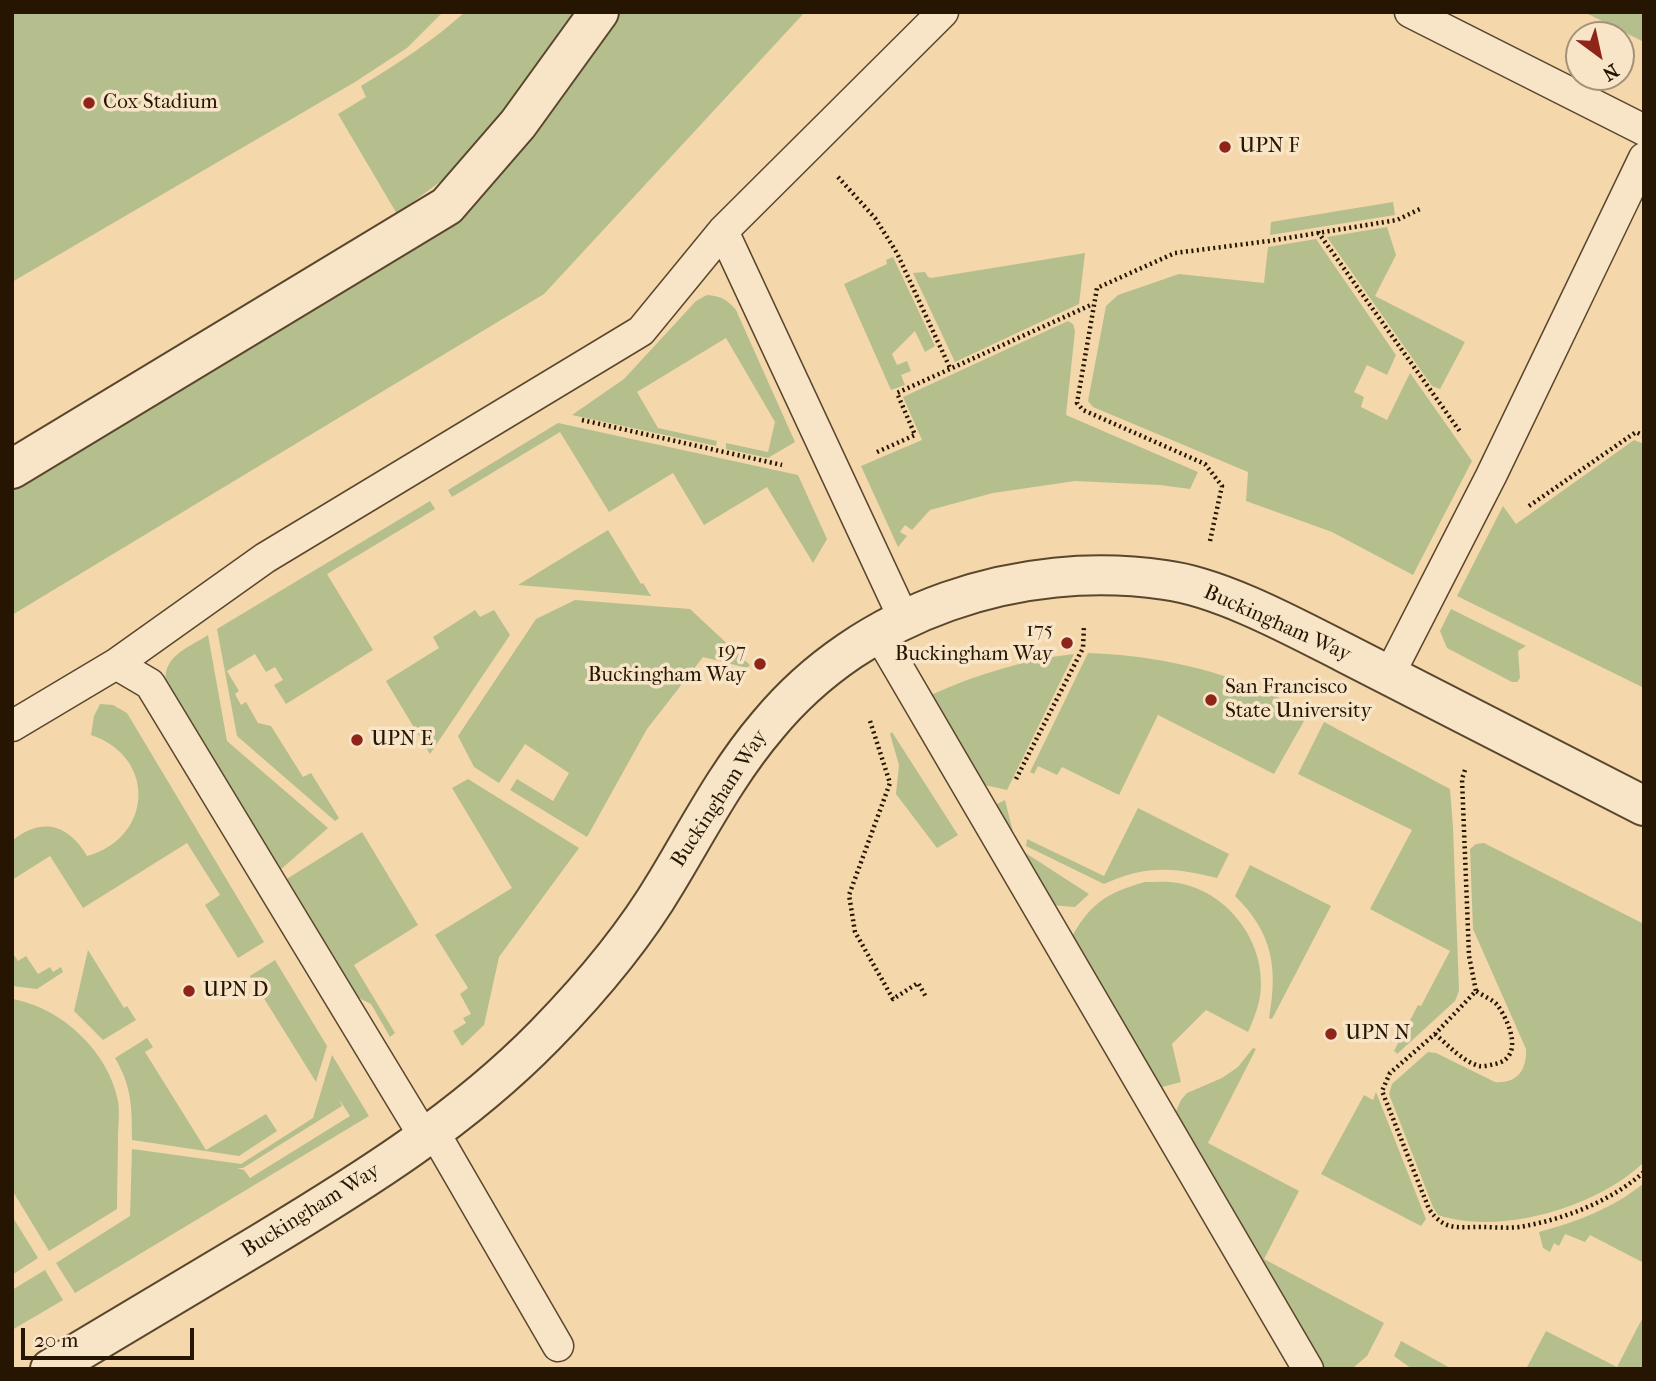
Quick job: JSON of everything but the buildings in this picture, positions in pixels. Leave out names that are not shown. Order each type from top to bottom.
[{"type":"street","points":[[12,469],[447,206],[518,124],[599,12]]},
{"type":"street","name":"Buckingham Way","points":[[50,1369],[349,1190],[430,1135],[501,1077],[546,1034],[628,938],[666,884],[700,822],[737,765],[770,721],[827,666],[866,638],[985,589],[1041,578],[1087,575],[1168,580],[1199,588],[1301,631],[1644,806]]},
{"type":"lane","points":[[12,726],[116,664],[265,558],[641,331],[723,231],[943,12]]},
{"type":"lane","points":[[1410,12],[1644,130]]},
{"type":"lane","points":[[1389,675],[1490,476],[1644,158]]},
{"type":"lane","points":[[723,231],[891,626],[980,808],[1308,1369]]},
{"type":"lane","points":[[116,664],[150,684],[558,1346]]},
{"type":"path","points":[[809,144],[875,218],[897,253],[950,368]]},
{"type":"path","points":[[1199,588],[1223,486],[1205,464],[1083,410],[1077,403],[1097,288],[1175,253],[1397,220],[1422,208]]},
{"type":"path","points":[[1318,232],[1517,515],[1636,432],[1644,436]]},
{"type":"path","points":[[980,808],[1008,795],[1083,648],[1087,575]]},
{"type":"path","points":[[870,721],[890,783],[849,895],[855,932],[893,999],[918,983],[926,997]]},
{"type":"path","points":[[1435,1034],[1460,1056],[1480,1066],[1499,1064],[1507,1058],[1513,1047],[1510,1030],[1497,1004],[1476,991],[1469,956],[1462,779],[1485,724]]},
{"type":"path","points":[[1476,991],[1435,1034],[1390,1073],[1382,1091],[1429,1209],[1437,1222],[1455,1227],[1523,1226],[1572,1213],[1607,1198],[1644,1172]]},
{"type":"green space","points":[[12,12],[443,12],[407,48],[355,82],[12,282]]},
{"type":"green space","points":[[465,12],[577,12],[483,138],[445,178],[397,214],[338,114],[366,97],[361,86],[414,52]]},
{"type":"green space","points":[[619,12],[805,12],[544,294],[12,615],[12,486],[526,143],[565,92]]},
{"type":"green space","points":[[1584,12],[1644,12],[1644,42],[1635,38],[1635,21],[1602,21]]},
{"type":"green space","points":[[1393,202],[1395,215],[1270,235],[1271,222]]},
{"type":"green space","points":[[1387,227],[1396,255],[1375,296],[1465,342],[1440,389],[1432,386],[1327,237]]},
{"type":"green space","points":[[1316,239],[1396,355],[1387,375],[1367,365],[1354,392],[1364,397],[1361,407],[1387,420],[1410,373],[1472,461],[1413,575],[1332,532],[1246,501],[1248,472],[1093,407],[1088,401],[1106,306],[1118,295],[1179,274],[1264,283],[1268,247]]},
{"type":"green space","points":[[1085,253],[1079,304],[955,362],[913,273],[925,272],[931,278]]},
{"type":"green space","points":[[893,257],[935,346],[925,352],[915,331],[892,354],[897,365],[907,361],[911,371],[901,375],[905,385],[891,390],[844,284],[887,264],[886,260]]},
{"type":"green space","points":[[707,295],[723,299],[736,310],[795,442],[768,458],[726,449],[726,443],[768,452],[775,422],[726,338],[637,392],[658,428],[717,441],[716,446],[572,415],[624,379],[696,301]]},
{"type":"green space","points":[[1068,321],[1073,324],[1075,331],[1066,415],[1198,472],[1190,489],[1075,481],[993,493],[930,510],[912,530],[905,525],[900,532],[907,536],[898,547],[861,466],[922,440],[903,397]]},
{"type":"green space","points":[[558,423],[798,475],[827,539],[813,563],[767,487],[704,525],[673,473],[609,512],[560,432],[452,497],[448,490]]},
{"type":"green space","points":[[1634,440],[1644,444],[1644,688],[1457,596],[1503,506],[1516,524]]},
{"type":"green space","points":[[430,501],[435,509],[327,574],[373,650],[286,704],[274,685],[283,680],[275,667],[266,672],[255,654],[227,671],[239,691],[235,694],[241,705],[246,702],[258,723],[271,726],[303,777],[311,773],[339,818],[335,821],[237,736],[217,629]]},
{"type":"green space","points":[[608,530],[651,596],[518,585]]},
{"type":"green space","points":[[575,600],[690,609],[750,665],[747,668],[703,657],[647,729],[587,837],[510,790],[517,779],[553,801],[569,773],[525,744],[499,783],[474,767],[458,736],[536,619]]},
{"type":"green space","points":[[1451,609],[1526,646],[1518,651],[1520,678],[1517,682],[1512,682],[1447,648],[1440,631]]},
{"type":"green space","points":[[475,610],[480,617],[494,610],[510,635],[430,754],[386,681],[439,648],[433,637]]},
{"type":"green space","points":[[208,635],[227,741],[328,828],[279,871],[166,682],[168,665],[173,659]]},
{"type":"green space","points":[[1088,653],[1153,659],[1218,674],[1265,691],[1308,714],[1274,774],[1158,715],[1119,795],[1062,767],[1057,775],[1038,766],[1034,774],[1030,772]]},
{"type":"green space","points":[[1074,654],[1007,790],[980,784],[931,695],[1001,669]]},
{"type":"green space","points":[[100,704],[113,705],[127,713],[264,942],[238,958],[205,905],[220,895],[187,843],[83,908],[50,856],[12,880],[12,841],[23,833],[44,827],[63,831],[80,845],[87,856],[109,847],[125,833],[135,816],[138,797],[136,778],[128,761],[112,746],[91,735],[94,716]]},
{"type":"green space","points":[[1324,722],[1450,789],[1459,991],[1455,1001],[1396,1055],[1394,1051],[1450,951],[1370,909],[1412,830],[1298,774]]},
{"type":"green space","points":[[892,732],[958,835],[937,848],[896,794],[899,765],[890,734]]},
{"type":"green space","points":[[468,779],[579,848],[499,957],[484,1025],[462,1046],[453,1031],[466,1023],[463,1018],[471,1014],[460,994],[468,988],[435,935],[512,888],[452,788]]},
{"type":"green space","points":[[1005,800],[1013,832],[1024,852],[1089,894],[1075,907],[1050,905],[993,806]]},
{"type":"green space","points":[[1138,808],[1229,854],[1217,878],[1160,870],[1133,874],[1104,884],[1026,846],[1027,839],[1104,876]]},
{"type":"green space","points":[[362,832],[418,925],[354,965],[395,1033],[390,1037],[371,1004],[355,996],[285,880]]},
{"type":"green space","points":[[1484,843],[1644,924],[1644,1162],[1601,1192],[1575,1204],[1547,1213],[1490,1222],[1463,1221],[1438,1215],[1389,1094],[1392,1084],[1428,1052],[1436,1053],[1495,1082],[1515,1078],[1525,1063],[1526,1049],[1473,929],[1470,849],[1476,844]]},
{"type":"green space","points":[[1250,865],[1331,906],[1272,1019],[1269,1018],[1273,983],[1270,952],[1258,924],[1235,896]]},
{"type":"green space","points":[[1145,882],[1174,882],[1195,888],[1225,906],[1248,933],[1260,966],[1261,984],[1257,1008],[1248,1032],[1206,1010],[1172,1044],[1181,1082],[1155,1089],[1070,940],[1084,918],[1100,902],[1119,891]]},
{"type":"green space","points":[[88,950],[124,1008],[127,1006],[136,1020],[103,1040],[74,1011]]},
{"type":"green space","points":[[12,952],[18,961],[26,956],[38,974],[50,967],[53,972],[61,967],[63,972],[37,989],[12,986]]},
{"type":"green space","points":[[275,960],[327,1046],[316,1082],[250,976]]},
{"type":"green space","points":[[12,999],[48,1011],[80,1035],[105,1066],[118,1101],[117,1209],[49,1251],[12,1190]]},
{"type":"green space","points":[[147,1038],[153,1047],[145,1052],[206,1150],[266,1114],[277,1131],[239,1156],[132,1140],[130,1098],[115,1058]]},
{"type":"green space","points":[[1253,1048],[1256,1049],[1208,1143],[1299,1191],[1264,1259],[1384,1323],[1367,1356],[1353,1368],[1314,1369],[1172,1120],[1187,1093],[1222,1078],[1238,1067]]},
{"type":"green space","points":[[332,1055],[369,1116],[75,1293],[56,1263],[130,1216],[132,1149],[241,1164],[313,1118]],"holes":[[[339,1099],[350,1116],[250,1178],[244,1170],[237,1168],[243,1168],[342,1106]]]},
{"type":"green space","points":[[1376,1092],[1426,1219],[1421,1226],[1321,1174],[1364,1095],[1373,1100]]},
{"type":"green space","points":[[1644,1183],[1644,1263],[1590,1235],[1585,1242],[1565,1234],[1559,1246],[1554,1243],[1550,1252],[1543,1248],[1539,1232],[1594,1213],[1620,1200]]},
{"type":"green space","points":[[12,1216],[38,1258],[12,1275]]},
{"type":"green space","points":[[45,1270],[63,1300],[12,1330],[12,1290]]},
{"type":"green space","points":[[1644,1315],[1644,1369],[1526,1369],[1546,1331],[1617,1367]]},
{"type":"green space","points":[[1401,1341],[1452,1369],[1412,1369],[1394,1356]]},
{"type":"place","name":"Cox Stadium","points":[[89,103]]},
{"type":"place","name":"UPN F","points":[[1225,147]]},
{"type":"place","name":"175 Buckingham Way","points":[[1067,643]]},
{"type":"place","name":"197 Buckingham Way","points":[[760,664]]},
{"type":"place","name":"San Francisco State University","points":[[1211,700]]},
{"type":"place","name":"UPN E","points":[[357,740]]},
{"type":"place","name":"UPN D","points":[[189,991]]},
{"type":"place","name":"UPN N","points":[[1331,1034]]}]
